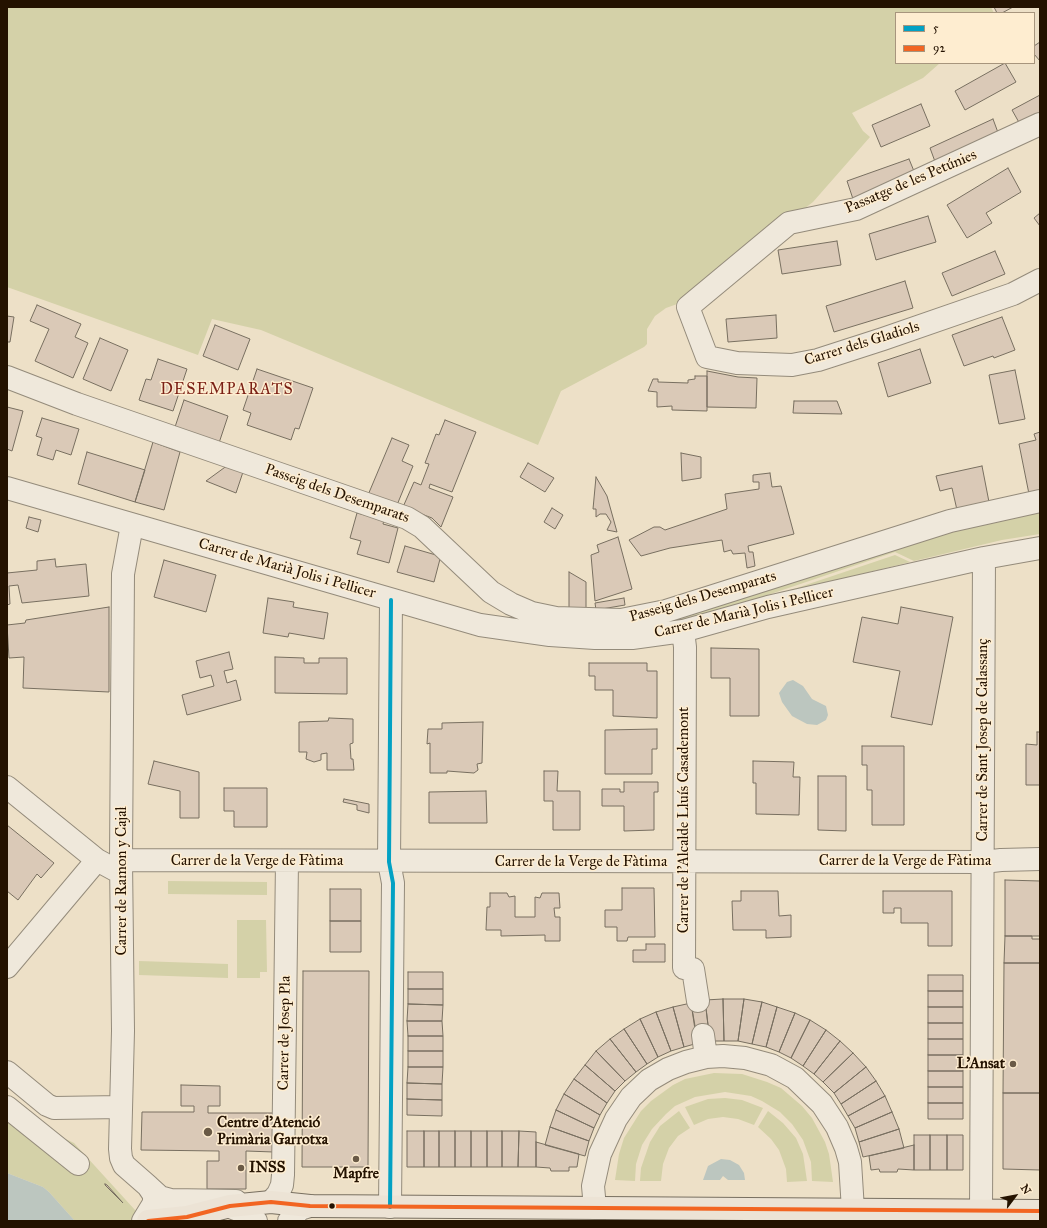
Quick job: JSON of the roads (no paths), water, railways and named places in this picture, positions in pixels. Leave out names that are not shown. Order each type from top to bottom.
[{"type":"main road","points":[[148,1221],[187,1217],[222,1204],[263,1208],[310,1206],[1040,1211]]},
{"type":"street","name":"Passatge de les Petúnies","points":[[688,307],[789,223],[856,209],[1040,124]]},
{"type":"street","name":"Carrer dels Gladiols","points":[[688,307],[707,357],[737,363],[792,365],[818,360],[906,331],[1013,294],[1040,280]]},
{"type":"street","name":"Passeig dels Desemparats","points":[[7,376],[77,404],[411,520],[422,527],[491,592],[511,604],[532,612],[556,618],[621,620],[666,611],[950,522],[1040,501]]},
{"type":"street","name":"Carrer de Marià Jolis i Pellicer","points":[[7,488],[480,625],[550,635],[632,638],[683,631],[768,607],[984,558],[1040,548]]},
{"type":"street","name":"Carrer de Ramon y Cajal","points":[[132,525],[123,574],[121,867],[123,1031],[121,1158],[124,1165],[160,1196],[171,1200],[222,1204]]},
{"type":"street","name":"Carrer de Sant Josep de Calassanç","points":[[981,1210],[984,558]]},
{"type":"street","points":[[390,1207],[392,883],[389,862],[392,600]]},
{"type":"street","name":"Carrer de l'Alcalde Lluís Casademont","points":[[683,631],[685,647],[684,968],[693,969],[698,1001]]},
{"type":"street","points":[[7,787],[97,860],[121,867]]},
{"type":"street","name":"Carrer de la Verge de Fàtima","points":[[121,867],[287,861],[983,862],[1040,859]]},
{"type":"street","points":[[7,967],[97,860]]},
{"type":"street","name":"Carrer de Josep Pla","points":[[263,1208],[278,1194],[282,1185],[283,1175],[287,861]]},
{"type":"street","points":[[703,1035],[706,1057]]},
{"type":"street","points":[[595,1208],[593,1186],[596,1164],[604,1142],[631,1097],[649,1080],[668,1070],[686,1062],[706,1057],[723,1056],[745,1058],[771,1065],[795,1078],[814,1095],[837,1126],[846,1148],[850,1162],[853,1210]]},
{"type":"street","points":[[7,1072],[47,1105],[54,1108],[121,1107]]},
{"type":"street","points":[[7,1107],[78,1164]]},
{"type":"street","points":[[143,1221],[154,1203],[154,1195],[148,1186]]},
{"type":"street","points":[[289,1221],[300,1210],[310,1206]]},
{"type":"place","name":"L'Ansat","points":[[1013,1064]]},
{"type":"place","name":"Centre d'Atenció Primària Garrotxa","points":[[208,1132]]},
{"type":"place","name":"Mapfre","points":[[356,1159]]},
{"type":"place","name":"INSS","points":[[241,1168]]},
{"type":"district","name":"DESEMPARATS","points":[[227,390]]}]
